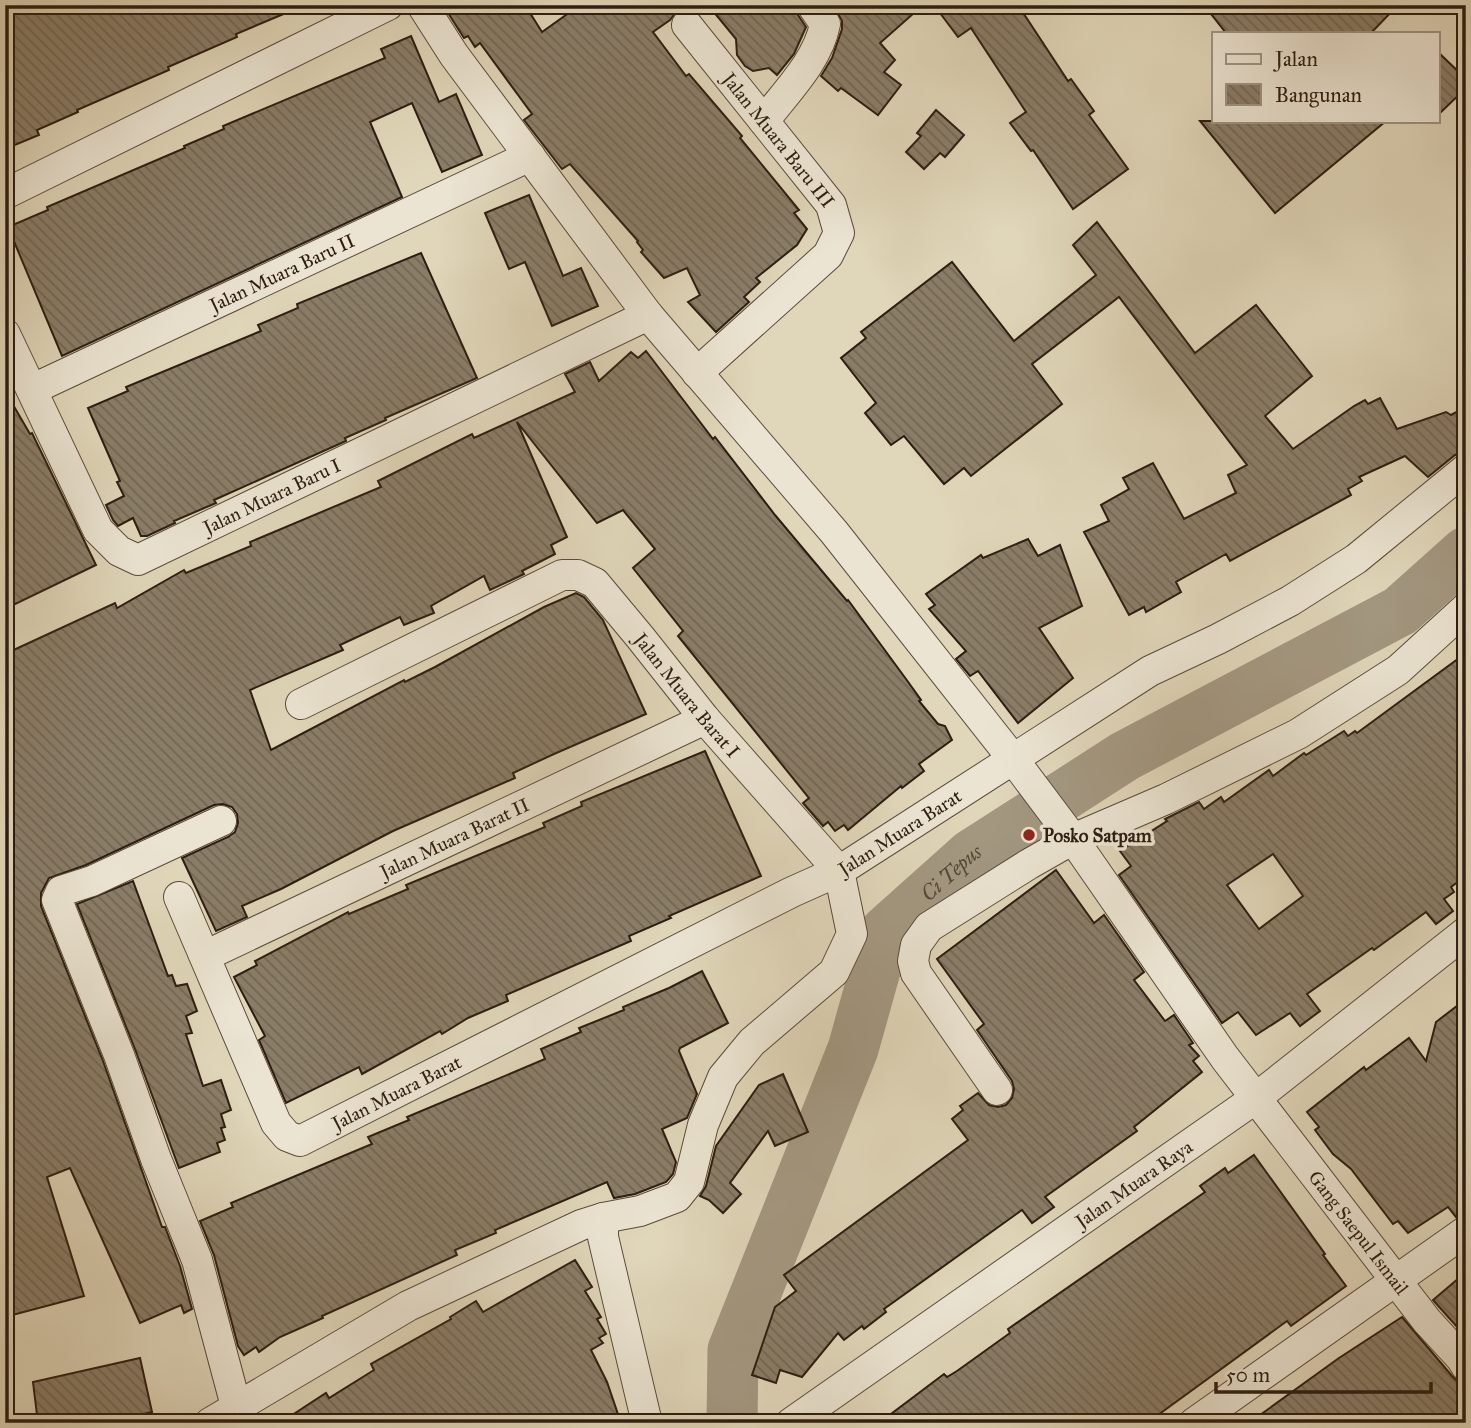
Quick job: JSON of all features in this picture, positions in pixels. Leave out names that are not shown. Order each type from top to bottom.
[{"type":"street","points":[[5,194],[388,5]]},
{"type":"street","name":"Gang Saepul Ismail","points":[[422,5],[454,55],[648,315],[834,532],[1021,769],[1225,1058],[1427,1321],[1461,1357],[1466,1366]]},
{"type":"street","points":[[764,121],[810,59],[823,32],[825,24],[812,5]]},
{"type":"street","name":"Jalan Muara Baru III","points":[[687,25],[831,205],[839,233],[828,255],[696,373]]},
{"type":"street","name":"Jalan Muara Baru II","points":[[33,389],[530,156]]},
{"type":"street","name":"Jalan Muara Baru I","points":[[5,334],[98,530],[119,551],[138,560],[648,315]]},
{"type":"street","name":"Jalan Muara Barat","points":[[205,956],[276,1123],[287,1136],[300,1141],[792,892],[839,872],[1021,769],[1150,671],[1219,639],[1290,601],[1356,559],[1466,469]]},
{"type":"street","name":"Jalan Muara Barat I","points":[[301,704],[562,575],[578,575],[595,583],[705,719],[839,872]]},
{"type":"street","points":[[997,1090],[916,973],[913,961],[916,945],[929,927],[1029,864],[1066,831],[1166,799],[1298,734],[1398,670],[1466,608]]},
{"type":"street","name":"Jalan Muara Barat II","points":[[205,956],[705,719]]},
{"type":"street","points":[[221,821],[92,881],[61,891],[57,900],[197,1260],[236,1406]]},
{"type":"street","points":[[211,1423],[408,1306],[581,1225],[603,1227],[677,1197],[690,1182],[703,1125],[723,1077],[752,1042],[834,972],[852,934],[839,872]]},
{"type":"street","points":[[179,897],[205,956]]},
{"type":"street","name":"Jalan Muara Raya","points":[[791,1423],[1256,1097],[1466,932]]},
{"type":"street","points":[[603,1227],[647,1423]]},
{"type":"street","points":[[1194,1423],[1466,1231]]},
{"type":"building","points":[[5,5],[305,5],[236,34],[237,37],[168,67],[169,70],[77,110],[78,112],[37,130],[39,135],[5,149]]},
{"type":"building","points":[[443,5],[525,5],[542,32],[580,5],[692,5],[677,11],[670,20],[653,32],[686,76],[689,74],[742,136],[740,138],[799,210],[794,213],[807,229],[797,245],[756,278],[760,282],[744,297],[749,302],[716,332],[688,302],[700,295],[687,268],[664,278],[641,252],[643,250],[638,241],[570,164],[562,169],[524,120],[532,114],[480,43],[475,47],[468,36],[464,38]]},
{"type":"building","points":[[708,5],[795,5],[806,27],[794,54],[777,75],[769,68],[753,71],[745,66],[737,55],[736,39]]},
{"type":"building","points":[[833,5],[923,5],[880,43],[895,60],[884,72],[901,85],[878,115],[841,88],[838,91],[821,76],[832,58],[842,29],[842,21]]},
{"type":"building","points":[[934,5],[1018,5],[1068,81],[1071,79],[1094,111],[1089,115],[1128,169],[1073,209],[1033,150],[1031,151],[1010,123],[1026,112],[971,28],[958,37]]},
{"type":"building","points":[[1204,5],[1398,5],[1372,32],[1225,32]]},
{"type":"building","points":[[411,36],[439,102],[456,94],[482,155],[442,172],[412,103],[370,122],[402,197],[62,356],[8,227],[48,210],[47,207],[185,148],[184,146],[224,129],[223,126],[385,58],[381,49]]},
{"type":"building","points":[[1440,54],[1466,79],[1466,88],[1440,113]]},
{"type":"building","points":[[936,110],[964,135],[945,157],[940,153],[924,169],[906,152],[921,136],[917,133]]},
{"type":"building","points":[[1200,121],[1385,122],[1275,213]]},
{"type":"building","points":[[529,195],[563,276],[581,268],[598,306],[552,326],[525,262],[509,269],[485,213]]},
{"type":"building","points":[[1097,222],[1195,353],[1256,305],[1312,376],[1265,416],[1293,449],[1354,406],[1365,400],[1368,404],[1380,398],[1397,429],[1446,412],[1451,415],[1466,407],[1466,452],[1455,455],[1428,477],[1405,456],[1359,477],[1362,481],[1348,489],[1351,495],[1230,561],[1226,554],[1176,582],[1181,592],[1146,612],[1144,607],[1129,615],[1084,532],[1109,521],[1101,505],[1129,489],[1123,478],[1153,463],[1184,519],[1236,493],[1228,475],[1247,465],[1119,297],[1032,364],[1062,404],[971,476],[964,468],[944,484],[904,436],[891,445],[865,413],[876,403],[841,358],[866,338],[861,332],[952,262],[1014,341],[1096,275],[1073,245]]},
{"type":"building","points":[[421,253],[477,378],[385,418],[386,420],[345,438],[346,441],[214,500],[216,503],[147,536],[141,536],[133,518],[118,526],[106,505],[124,496],[88,408],[128,391],[126,387],[261,331],[258,325],[298,308],[297,304]]},
{"type":"building","points":[[646,351],[713,439],[715,437],[775,515],[848,600],[921,700],[919,701],[938,724],[945,726],[952,740],[919,764],[924,771],[902,788],[901,786],[848,830],[844,825],[835,831],[828,822],[823,826],[803,803],[809,798],[678,636],[683,631],[633,568],[655,549],[623,510],[597,523],[517,422],[567,537],[551,545],[555,554],[522,571],[524,574],[490,590],[484,576],[431,606],[434,613],[404,625],[400,617],[340,645],[343,650],[250,690],[271,750],[404,680],[405,682],[435,667],[544,607],[576,593],[584,597],[603,620],[646,714],[513,773],[515,778],[393,831],[281,889],[242,906],[247,917],[216,931],[182,858],[235,832],[237,814],[232,807],[223,804],[214,805],[86,865],[49,878],[41,893],[41,906],[103,1061],[162,1227],[165,1227],[180,1266],[192,1309],[184,1313],[181,1305],[140,1323],[70,1168],[47,1177],[84,1296],[5,1317],[5,654],[115,603],[117,608],[184,570],[186,573],[251,546],[250,542],[381,487],[378,481],[472,434],[474,438],[575,392],[565,374],[590,362],[599,381],[631,352],[638,358]]},
{"type":"building","points":[[5,391],[30,434],[32,433],[96,565],[5,609]]},
{"type":"building","points":[[1028,539],[1038,556],[1060,545],[1082,606],[1039,628],[1073,678],[1018,723],[978,671],[970,676],[956,659],[966,651],[929,609],[935,605],[926,594],[981,555],[983,558]]},
{"type":"building","points":[[1466,653],[1466,876],[1451,887],[1454,892],[1444,899],[1453,911],[1436,924],[1426,912],[1307,994],[1320,1011],[1300,1026],[1290,1013],[1256,1035],[1238,1012],[1222,1023],[1119,875],[1131,866],[1120,851],[1167,821],[1165,819],[1199,802],[1204,809],[1221,797],[1224,802],[1269,770],[1273,776],[1304,753],[1306,755],[1344,731],[1348,736],[1355,731],[1357,733]],"holes":[[[1273,854],[1303,896],[1259,929],[1227,885]]]},
{"type":"building","points":[[705,751],[761,876],[629,936],[631,941],[506,995],[508,1001],[468,1018],[442,1034],[440,1031],[362,1074],[359,1067],[286,1103],[259,1040],[265,1036],[234,977],[257,965],[255,961],[348,912],[349,914],[408,889],[406,885],[545,827],[543,823],[582,806],[581,802]]},
{"type":"building","points":[[1056,870],[1094,923],[1104,915],[1144,972],[1134,980],[1165,1021],[1174,1015],[1193,1043],[1189,1045],[1199,1056],[1193,1061],[1202,1072],[1134,1127],[1137,1131],[1045,1197],[1054,1207],[1032,1223],[1022,1210],[884,1309],[886,1312],[864,1329],[862,1326],[844,1340],[838,1333],[802,1377],[780,1370],[776,1383],[752,1375],[775,1307],[796,1291],[784,1275],[968,1140],[952,1119],[963,1110],[960,1106],[978,1093],[989,1105],[998,1107],[1006,1105],[1012,1098],[1012,1081],[977,1030],[984,1024],[937,959]]},
{"type":"building","points":[[133,881],[168,976],[172,975],[176,986],[187,984],[197,1011],[186,1016],[192,1033],[186,1034],[203,1086],[221,1080],[231,1110],[221,1114],[225,1127],[221,1128],[225,1140],[217,1143],[220,1152],[179,1168],[77,904]]},
{"type":"building","points":[[702,971],[728,1023],[680,1048],[697,1094],[687,1118],[662,1129],[676,1162],[673,1174],[666,1182],[635,1194],[614,1198],[607,1182],[495,1230],[496,1233],[455,1250],[457,1255],[322,1316],[323,1318],[280,1337],[259,1352],[256,1347],[244,1355],[238,1346],[214,1255],[200,1221],[233,1207],[231,1203],[372,1144],[368,1137],[409,1120],[407,1117],[545,1059],[541,1049],[581,1032],[579,1028],[624,1010],[623,1007]]},
{"type":"building","points":[[1466,999],[1466,1214],[1456,1217],[1448,1207],[1408,1233],[1398,1221],[1393,1224],[1351,1169],[1333,1154],[1315,1130],[1319,1127],[1307,1112],[1364,1067],[1366,1070],[1409,1038],[1426,1061],[1436,1022]]},
{"type":"building","points":[[783,1074],[808,1132],[775,1146],[768,1131],[730,1183],[741,1194],[723,1213],[709,1200],[700,1196],[706,1186],[716,1146],[759,1085]]},
{"type":"building","points":[[1254,1155],[1346,1286],[1291,1326],[1287,1321],[1147,1423],[879,1423],[944,1374],[947,1377],[957,1371],[1010,1333],[1008,1329],[1205,1192],[1200,1186],[1225,1168],[1228,1173]]},
{"type":"building","points":[[575,1260],[592,1287],[585,1291],[601,1317],[597,1319],[606,1334],[599,1338],[603,1343],[591,1350],[607,1382],[621,1423],[280,1423],[326,1393],[329,1398],[374,1370],[371,1364],[451,1319],[450,1317],[476,1301],[483,1312]]},
{"type":"building","points":[[1466,1272],[1466,1337],[1433,1300]]},
{"type":"building","points":[[1402,1317],[1452,1376],[1458,1382],[1466,1383],[1466,1423],[1249,1423],[1339,1358]]},
{"type":"building","points":[[140,1358],[152,1412],[104,1423],[38,1423],[33,1382]]},
{"type":"waterway","name":"Ci Tepus","points":[[732,1423],[733,1350],[853,1049],[886,931],[971,855],[1125,756],[1400,611],[1466,552]]},
{"type":"place","name":"Posko Satpam","points":[[1029,835]]}]
